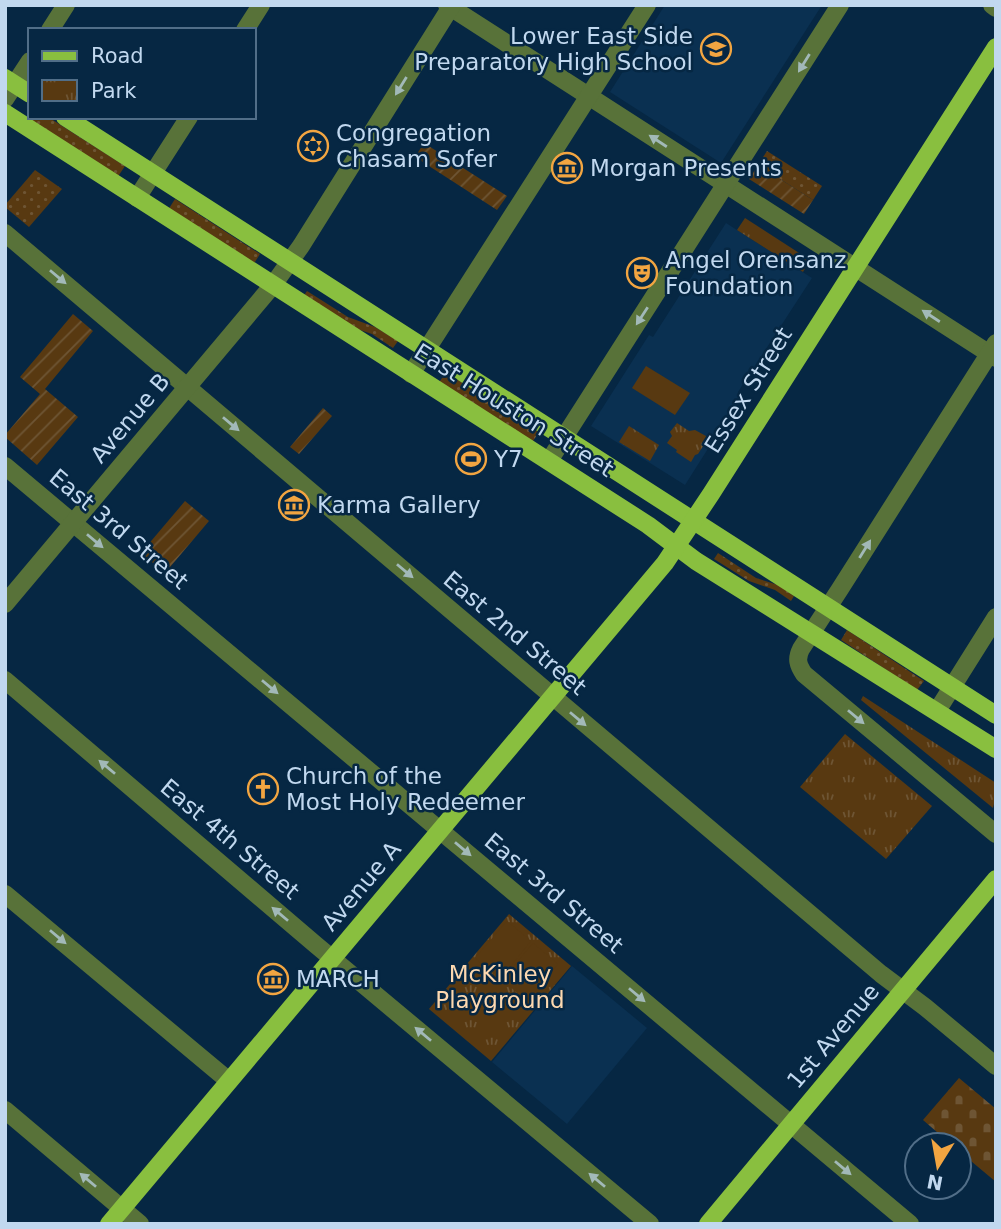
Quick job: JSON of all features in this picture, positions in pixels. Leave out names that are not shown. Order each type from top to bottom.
[{"type":"main road","name":"Essex Street","points":[[676,546],[996,47]]},
{"type":"main road","name":"East Houston Street","points":[[5,113],[648,525],[696,561],[996,749]]},
{"type":"main road","name":"East Houston Street","points":[[68,119],[996,715]]},
{"type":"main road","name":"Avenue A","points":[[109,1224],[665,564],[676,546]]},
{"type":"main road","name":"1st Avenue","points":[[708,1224],[996,879]]},
{"type":"street","points":[[51,28],[66,5]]},
{"type":"street","points":[[246,28],[261,5]]},
{"type":"street","points":[[411,374],[647,5]]},
{"type":"street","points":[[549,461],[840,5]]},
{"type":"street","points":[[450,6],[856,268],[993,351],[800,649],[797,663],[804,674],[996,834]]},
{"type":"street","name":"Avenue B","points":[[5,604],[291,261],[450,6]]},
{"type":"street","points":[[14,89],[28,64]]},
{"type":"street","points":[[137,198],[188,119]]},
{"type":"street","name":"East 2nd Street","points":[[5,233],[881,974],[996,1066]]},
{"type":"street","name":"East 3rd Street","points":[[5,466],[910,1224]]},
{"type":"street","points":[[937,711],[996,617]]},
{"type":"street","name":"East 4th Street","points":[[5,680],[650,1224]]},
{"type":"street","points":[[5,894],[229,1081]]},
{"type":"street","points":[[5,1110],[140,1224]]},
{"type":"shaded area","name":"Lower East Side Preparatory High School","points":[[665,5],[822,5],[721,163],[610,92]]},
{"type":"shaded area","points":[[726,223],[812,278],[738,392],[742,395],[685,485],[591,426],[649,335],[653,337]]},
{"type":"shaded area","points":[[572,966],[647,1028],[567,1124],[492,1062]]},
{"type":"green space","points":[[31,119],[51,119],[125,166],[117,178],[29,122]]},
{"type":"green space","points":[[424,143],[507,196],[497,210],[415,157]]},
{"type":"green space","points":[[767,151],[822,186],[813,200],[758,165]]},
{"type":"green space","points":[[758,165],[813,200],[804,214],[749,179]]},
{"type":"green space","points":[[35,170],[62,189],[29,227],[5,205]]},
{"type":"green space","points":[[175,199],[260,254],[253,265],[168,210]]},
{"type":"green space","points":[[745,218],[810,260],[803,272],[737,230]]},
{"type":"green space","points":[[307,291],[348,317],[375,327],[398,341],[393,348],[372,334],[345,325],[303,297]]},
{"type":"green space","points":[[73,314],[93,331],[45,389],[78,417],[37,465],[5,435],[40,394],[20,377]]},
{"type":"green space","points":[[646,366],[690,393],[675,415],[632,388]]},
{"type":"green space","points":[[446,372],[539,432],[531,444],[438,384]]},
{"type":"green space","points":[[323,408],[332,416],[299,454],[290,447]]},
{"type":"green space","points":[[677,423],[689,431],[695,430],[706,436],[707,440],[691,462],[667,443],[672,436],[670,432]]},
{"type":"green space","points":[[629,426],[659,445],[650,461],[619,442]]},
{"type":"green space","points":[[185,501],[209,521],[165,573],[141,553]]},
{"type":"green space","points":[[718,553],[756,578],[778,585],[794,596],[791,601],[775,590],[749,581],[714,559]]},
{"type":"green space","points":[[847,630],[924,681],[917,690],[841,640]]},
{"type":"green space","points":[[863,696],[996,783],[993,808],[861,700]]},
{"type":"green space","points":[[845,734],[932,806],[886,859],[800,787]]},
{"type":"green space","name":"McKinley Playground","points":[[509,914],[571,966],[491,1061],[429,1009]]},
{"type":"green space","points":[[507,921],[531,941],[500,979],[475,958]]},
{"type":"green space","points":[[533,943],[558,964],[527,1001],[502,980]]},
{"type":"green space","points":[[959,1078],[996,1109],[996,1182],[973,1163],[973,1131],[936,1131],[923,1120]]},
{"type":"place","name":"Lower East Side Preparatory High School","points":[[716,49]]},
{"type":"place","name":"Congregation Chasam Sofer","points":[[313,146]]},
{"type":"place","name":"Morgan Presents","points":[[567,168]]},
{"type":"place","name":"Angel Orensanz Foundation","points":[[642,273]]},
{"type":"place","name":"Y7","points":[[471,459]]},
{"type":"place","name":"Karma Gallery","points":[[294,505]]},
{"type":"place","name":"Church of the Most Holy Redeemer","points":[[263,789]]},
{"type":"place","name":"MARCH","points":[[273,979]]}]
